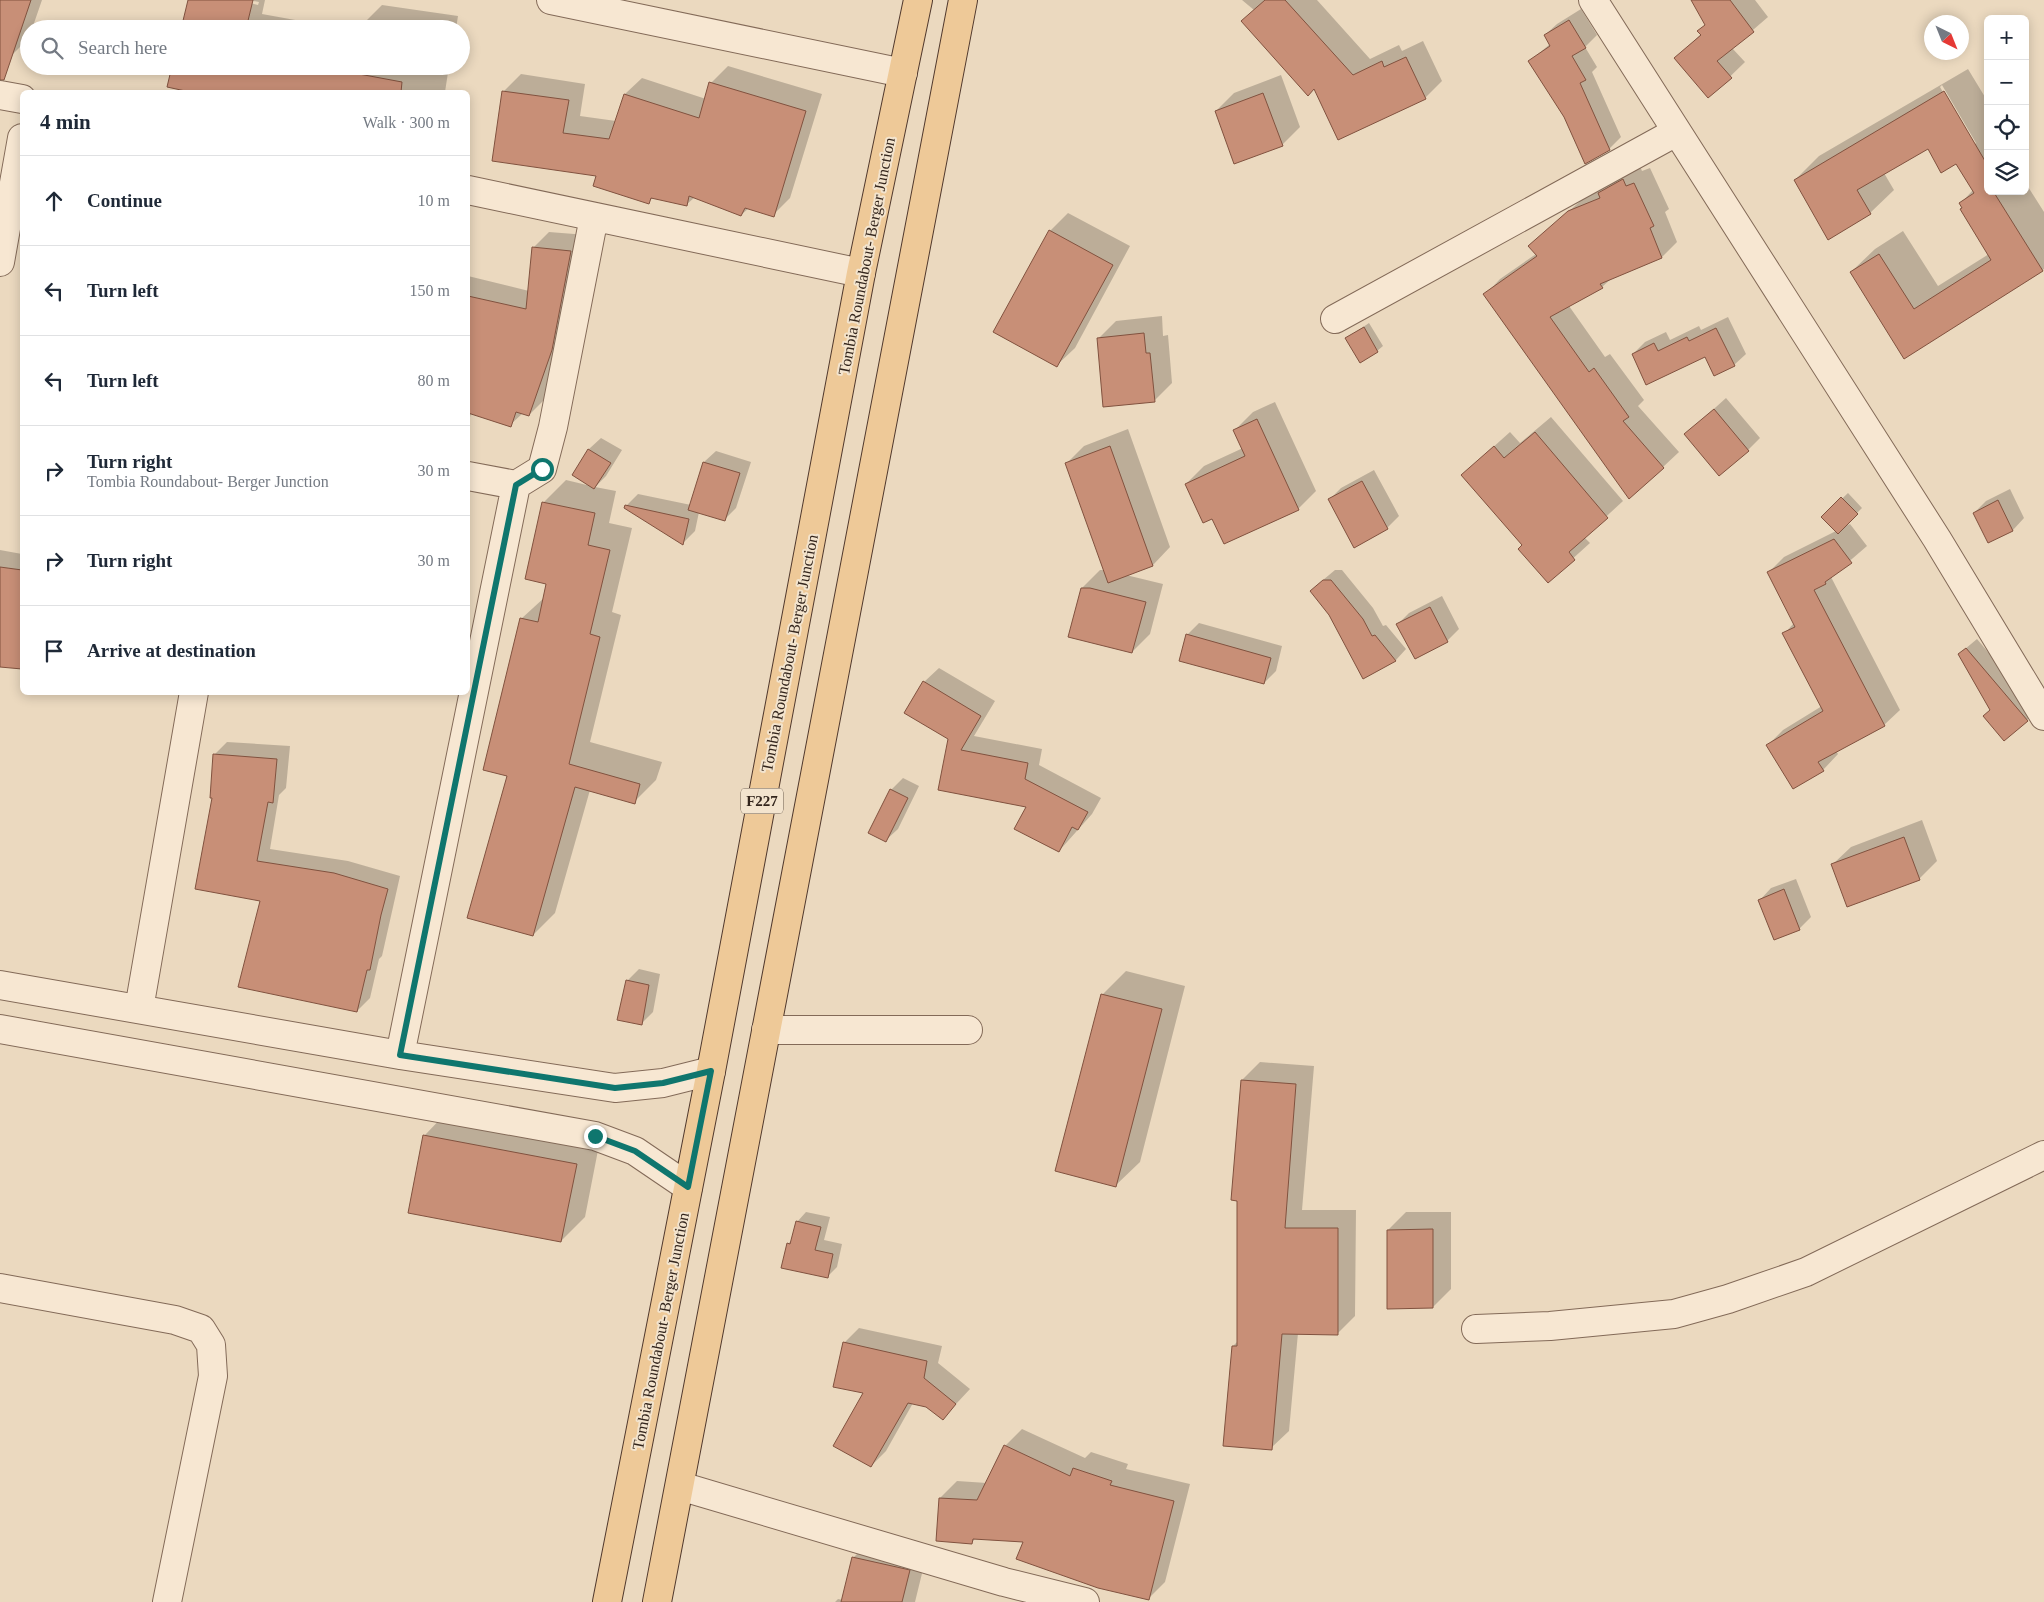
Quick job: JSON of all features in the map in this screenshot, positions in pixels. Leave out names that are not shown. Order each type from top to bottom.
[{"type":"main road","name":"Tombia Roundabout- Berger Junction","points":[[607,1602],[711,1071],[861,273],[918,0]]},
{"type":"main road","name":"F227","points":[[657,1602],[963,0]]},
{"type":"street","points":[[551,0],[903,73]]},
{"type":"street","points":[[1593,0],[1937,539],[2044,716]]},
{"type":"street","points":[[0,95],[20,99]]},
{"type":"street","points":[[1335,319],[1676,132]]},
{"type":"street","points":[[0,262],[20,149]]},
{"type":"street","points":[[470,190],[861,273]]},
{"type":"street","points":[[470,476],[516,485],[542,469],[553,427],[594,217]]},
{"type":"street","points":[[400,1055],[516,485]]},
{"type":"street","points":[[139,1009],[193,695]]},
{"type":"street","points":[[0,985],[400,1055],[615,1088],[663,1083],[711,1071]]},
{"type":"street","points":[[0,1029],[595,1136],[635,1151],[688,1187]]},
{"type":"street","points":[[766,1030],[968,1030]]},
{"type":"street","points":[[1476,1329],[1550,1326],[1674,1314],[1728,1299],[1806,1272],[2044,1155]]},
{"type":"street","points":[[0,1288],[175,1320],[202,1329],[210,1345],[213,1376],[167,1602]]},
{"type":"street","points":[[680,1486],[1004,1582],[1085,1602]]},
{"type":"building","points":[[0,0],[31,0],[24,20],[20,20],[20,33],[4,80],[0,80]]},
{"type":"building","points":[[188,0],[253,0],[248,20],[183,20]]},
{"type":"building","points":[[1265,0],[1285,0],[1353,75],[1382,61],[1384,67],[1406,57],[1426,99],[1338,140],[1314,89],[1308,96],[1241,21]]},
{"type":"building","points":[[1691,0],[1730,0],[1754,32],[1717,61],[1732,78],[1708,98],[1674,58],[1701,35],[1697,31],[1705,25]]},
{"type":"building","points":[[1569,20],[1586,48],[1572,56],[1586,80],[1580,83],[1610,150],[1585,164],[1564,117],[1528,61],[1550,46],[1544,35]]},
{"type":"building","points":[[170,75],[364,75],[402,82],[401,90],[181,90],[167,87]]},
{"type":"building","points":[[709,82],[806,111],[774,217],[745,208],[741,216],[689,196],[687,206],[651,198],[649,204],[593,186],[596,176],[492,161],[502,91],[569,100],[563,133],[609,139],[624,94],[699,118]]},
{"type":"building","points":[[1944,91],[1984,159],[1984,195],[1996,195],[2043,271],[1904,359],[1850,272],[1879,254],[1914,309],[1991,260],[1960,209],[1962,208],[1959,203],[1974,193],[1956,164],[1941,173],[1928,149],[1857,190],[1871,214],[1828,240],[1794,180]]},
{"type":"building","points":[[1263,93],[1283,146],[1234,164],[1215,111]]},
{"type":"building","points":[[1623,179],[1626,186],[1634,183],[1654,226],[1650,228],[1662,258],[1600,284],[1603,288],[1550,317],[1589,372],[1594,368],[1629,417],[1623,421],[1664,468],[1629,499],[1483,294],[1537,256],[1528,246],[1568,211],[1600,198],[1598,193]]},
{"type":"building","points":[[1049,230],[1113,265],[1057,367],[993,332]]},
{"type":"building","points":[[532,247],[571,251],[552,350],[529,416],[516,412],[511,427],[470,414],[470,296],[526,309]]},
{"type":"building","points":[[1364,327],[1378,352],[1360,363],[1345,338]]},
{"type":"building","points":[[1716,328],[1735,366],[1714,376],[1705,357],[1646,385],[1632,354],[1654,343],[1658,351],[1687,337],[1689,341]]},
{"type":"building","points":[[1144,333],[1146,353],[1150,353],[1155,402],[1103,407],[1097,338]]},
{"type":"building","points":[[1714,409],[1749,451],[1719,476],[1684,434]]},
{"type":"building","points":[[1257,419],[1299,510],[1224,544],[1212,519],[1203,523],[1185,484],[1245,456],[1233,430]]},
{"type":"building","points":[[1535,432],[1608,518],[1569,552],[1575,560],[1548,583],[1518,549],[1522,545],[1461,475],[1494,446],[1504,458]]},
{"type":"building","points":[[1110,446],[1153,566],[1108,583],[1065,463]]},
{"type":"building","points":[[588,449],[611,463],[594,489],[572,475]]},
{"type":"building","points":[[703,462],[740,473],[725,521],[688,510]]},
{"type":"building","points":[[1362,481],[1388,529],[1354,548],[1328,499]]},
{"type":"building","points":[[1841,497],[1858,514],[1838,534],[1821,517]]},
{"type":"building","points":[[1998,500],[2013,531],[1988,543],[1973,513]]},
{"type":"building","points":[[542,502],[595,513],[588,545],[610,550],[590,634],[600,637],[569,764],[640,784],[635,804],[575,787],[533,936],[467,918],[507,776],[483,770],[520,618],[538,622],[546,584],[525,579]]},
{"type":"building","points":[[625,505],[689,519],[683,545],[624,508]]},
{"type":"building","points":[[1834,539],[1852,563],[1825,582],[1826,584],[1814,590],[1885,726],[1818,762],[1824,771],[1793,789],[1766,745],[1823,711],[1782,633],[1795,627],[1767,572]]},
{"type":"building","points":[[0,567],[20,570],[20,669],[0,667]]},
{"type":"building","points":[[1323,580],[1331,580],[1363,619],[1372,636],[1375,635],[1396,661],[1363,679],[1329,615],[1310,591]]},
{"type":"building","points":[[1081,588],[1090,588],[1146,602],[1132,653],[1068,637]]},
{"type":"building","points":[[1430,607],[1448,642],[1415,659],[1396,624]]},
{"type":"building","points":[[1186,634],[1271,658],[1264,684],[1179,661]]},
{"type":"building","points":[[1966,648],[2028,721],[2004,741],[1983,716],[1990,710],[1958,654]]},
{"type":"building","points":[[923,681],[981,716],[961,750],[1028,763],[1025,779],[1088,812],[1078,830],[1072,827],[1059,852],[1014,829],[1026,807],[938,790],[948,739],[904,713]]},
{"type":"building","points":[[213,754],[277,759],[273,803],[268,802],[257,861],[334,873],[388,889],[370,970],[367,970],[357,1012],[238,987],[260,901],[195,889],[212,798],[210,798]]},
{"type":"building","points":[[890,789],[908,798],[886,842],[868,833]]},
{"type":"building","points":[[1904,837],[1920,880],[1847,907],[1831,864]]},
{"type":"building","points":[[1784,889],[1800,930],[1774,940],[1758,900]]},
{"type":"building","points":[[626,980],[649,985],[642,1025],[617,1020]]},
{"type":"building","points":[[1101,994],[1162,1009],[1116,1187],[1055,1171]]},
{"type":"building","points":[[1241,1080],[1296,1084],[1285,1228],[1338,1228],[1338,1335],[1282,1334],[1272,1450],[1223,1446],[1232,1346],[1237,1346],[1237,1201],[1231,1200]]},
{"type":"building","points":[[423,1135],[577,1164],[561,1242],[408,1213]]},
{"type":"building","points":[[796,1221],[821,1227],[815,1250],[833,1254],[828,1278],[781,1268],[787,1243],[790,1244]]},
{"type":"building","points":[[1433,1229],[1433,1308],[1387,1309],[1387,1230]]},
{"type":"building","points":[[843,1342],[927,1361],[924,1378],[956,1404],[943,1420],[926,1407],[908,1403],[871,1467],[833,1446],[863,1393],[833,1387]]},
{"type":"building","points":[[1004,1445],[1070,1476],[1073,1468],[1112,1481],[1110,1485],[1174,1501],[1149,1600],[1098,1588],[1016,1559],[1023,1542],[973,1539],[972,1544],[936,1541],[939,1498],[977,1500]]},
{"type":"building","points":[[852,1557],[910,1570],[902,1602],[841,1602]]},
{"type":"route","points":[[542,469],[516,485],[400,1055],[615,1088],[663,1083],[711,1071],[688,1187],[635,1151],[595,1136]]}]
